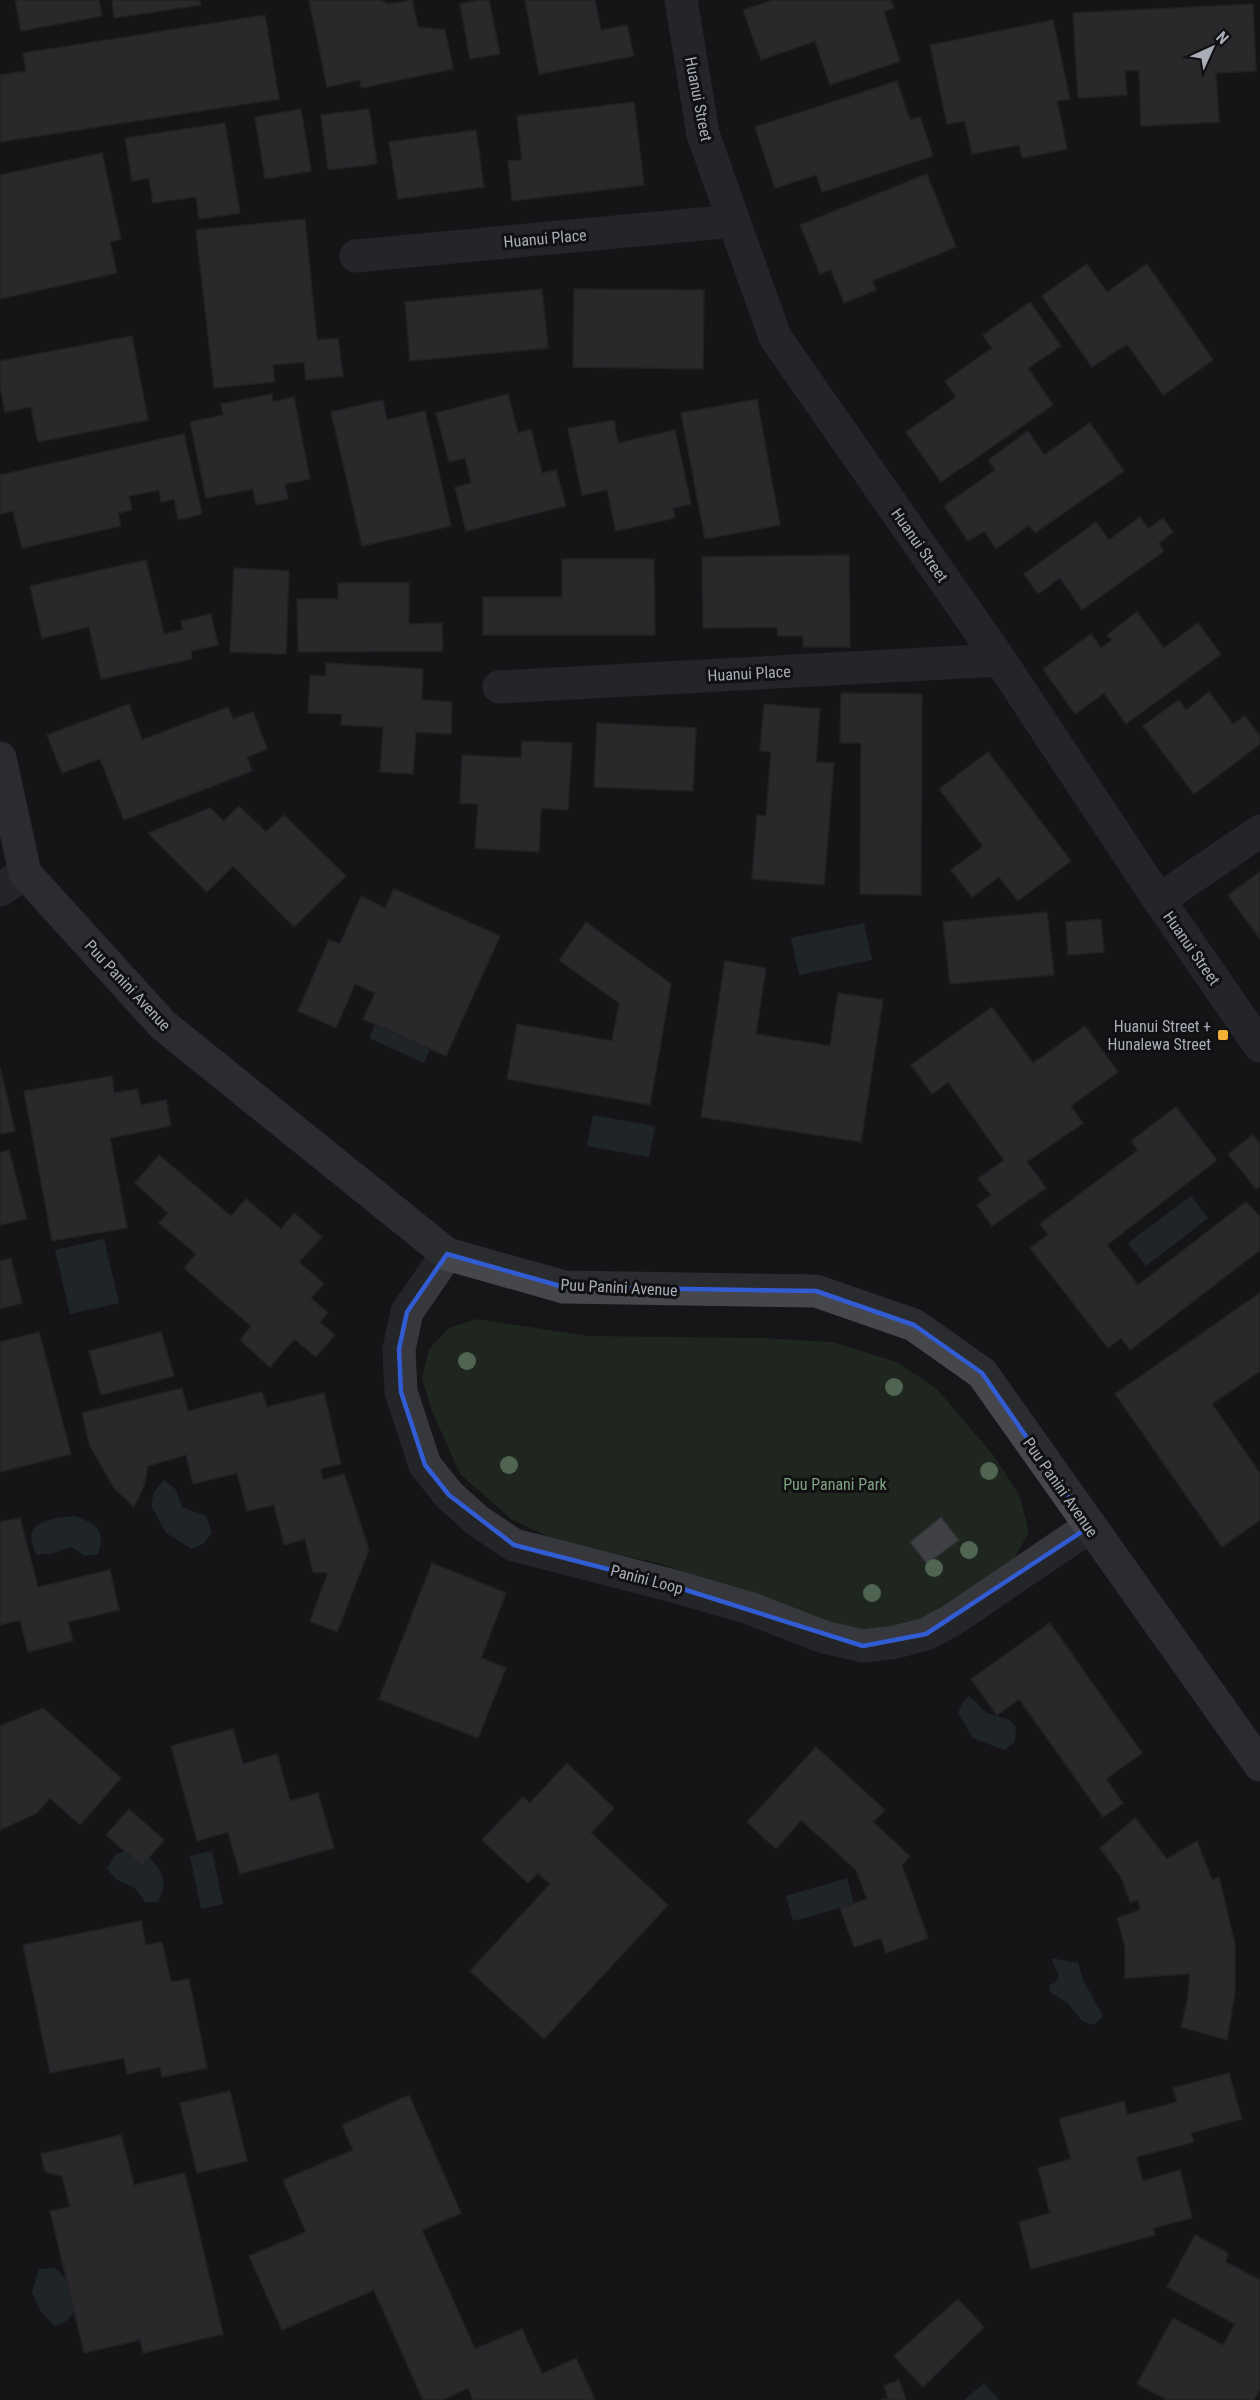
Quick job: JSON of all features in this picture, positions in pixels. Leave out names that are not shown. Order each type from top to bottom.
[{"type":"street","name":"Huanui Street","points":[[681,0],[703,134],[775,337],[1000,660],[1159,900],[1260,1046]]},
{"type":"street","name":"Huanui Place","points":[[356,256],[734,221]]},
{"type":"street","name":"Huanui Place","points":[[499,687],[1000,660]]},
{"type":"street","name":"Puu Panini Avenue","points":[[0,758],[13,881],[163,1025],[447,1254],[564,1287],[816,1291],[914,1325],[982,1373],[1089,1527],[1260,1765]]},
{"type":"street","points":[[1159,900],[1260,831]]},
{"type":"street","name":"Panini Loop","points":[[447,1254],[407,1311],[399,1349],[401,1392],[425,1465],[478,1521],[514,1545],[670,1585],[749,1608],[824,1637],[863,1646],[896,1642],[926,1634],[952,1620],[1089,1527]]},
{"type":"highlighted area","points":[[447,1254],[564,1287],[816,1291],[914,1325],[982,1373],[1089,1527],[926,1634],[863,1646],[670,1585],[514,1545],[449,1495],[425,1465],[401,1392],[399,1349],[407,1312]]},
{"type":"green space","name":"Puu Panani Park","points":[[477,1319],[588,1336],[761,1338],[832,1342],[897,1362],[937,1389],[994,1456],[1020,1496],[1029,1532],[1014,1559],[966,1594],[920,1619],[870,1633],[822,1622],[659,1563],[562,1543],[511,1519],[460,1474],[432,1411],[422,1378],[429,1349],[449,1328]]},
{"type":"shaded area","points":[[864,923],[872,960],[799,975],[791,938]]},
{"type":"shaded area","points":[[380,1014],[435,1037],[424,1063],[369,1038]]},
{"type":"shaded area","points":[[593,1115],[655,1126],[649,1157],[587,1146]]},
{"type":"shaded area","points":[[1191,1196],[1208,1218],[1146,1266],[1128,1243]]},
{"type":"shaded area","points":[[104,1239],[119,1303],[70,1314],[55,1250]]},
{"type":"shaded area","points":[[164,1480],[176,1490],[182,1507],[206,1516],[212,1532],[203,1544],[192,1549],[166,1533],[151,1505],[154,1492]]},
{"type":"shaded area","points":[[75,1516],[98,1529],[101,1539],[98,1554],[84,1556],[74,1548],[69,1548],[55,1553],[37,1555],[32,1544],[34,1529],[56,1518]]},
{"type":"shaded area","points":[[969,1696],[987,1713],[1010,1720],[1016,1727],[1015,1742],[1004,1750],[973,1738],[958,1713]]},
{"type":"shaded area","points":[[139,1849],[161,1872],[163,1886],[158,1902],[145,1902],[135,1888],[117,1880],[107,1869],[116,1854]]},
{"type":"shaded area","points":[[212,1851],[223,1904],[201,1909],[190,1856]]},
{"type":"shaded area","points":[[847,1878],[854,1904],[793,1921],[786,1896]]},
{"type":"shaded area","points":[[1051,1958],[1078,1963],[1084,1982],[1103,2016],[1094,2025],[1082,2021],[1068,2003],[1050,1992],[1049,1985],[1055,1983],[1059,1976]]},
{"type":"shaded area","points":[[54,2268],[68,2282],[73,2291],[75,2307],[72,2315],[54,2326],[40,2310],[32,2292],[39,2269]]},
{"type":"shaded area","points":[[984,2383],[999,2400],[964,2400]]},
{"type":"building","points":[[15,0],[99,0],[102,16],[21,31]]},
{"type":"building","points":[[112,0],[200,0],[201,5],[114,18]]},
{"type":"building","points":[[309,0],[380,0],[388,4],[412,0],[418,27],[445,30],[453,69],[361,88],[360,80],[327,87]]},
{"type":"building","points":[[489,0],[500,54],[470,59],[460,4]]},
{"type":"building","points":[[525,0],[595,0],[601,30],[627,25],[634,56],[539,74]]},
{"type":"building","points":[[773,0],[891,0],[894,8],[884,12],[900,61],[830,85],[815,41],[761,60],[743,10]]},
{"type":"building","points":[[1253,4],[1256,71],[1216,73],[1219,122],[1141,126],[1139,70],[1125,71],[1127,95],[1078,98],[1073,13]]},
{"type":"building","points":[[265,15],[279,99],[0,142],[0,75],[26,71],[23,53]]},
{"type":"building","points":[[1053,20],[1070,99],[1057,101],[1067,149],[1022,158],[1019,145],[972,154],[965,121],[947,124],[930,45]]},
{"type":"building","points":[[897,81],[910,120],[920,117],[933,156],[822,192],[816,175],[775,188],[755,127]]},
{"type":"building","points":[[634,102],[644,185],[512,201],[508,161],[522,160],[517,116]]},
{"type":"building","points":[[301,109],[311,171],[265,179],[255,117]]},
{"type":"building","points":[[369,109],[377,164],[328,170],[321,115]]},
{"type":"building","points":[[225,123],[240,213],[199,219],[196,197],[153,203],[149,178],[132,181],[125,138]]},
{"type":"building","points":[[476,130],[484,187],[398,199],[389,142]]},
{"type":"building","points":[[102,153],[121,239],[110,242],[117,273],[0,299],[0,175]]},
{"type":"building","points":[[927,174],[956,247],[872,281],[876,290],[844,303],[831,270],[820,274],[800,225]]},
{"type":"building","points":[[305,219],[317,340],[338,338],[343,376],[306,380],[304,362],[273,365],[275,382],[214,388],[196,230]]},
{"type":"building","points":[[1087,264],[1107,292],[1147,264],[1213,360],[1163,395],[1127,344],[1092,367],[1042,296]]},
{"type":"building","points":[[542,289],[548,348],[410,361],[405,302]]},
{"type":"building","points":[[574,289],[704,290],[703,369],[573,367]]},
{"type":"building","points":[[1030,302],[1061,346],[1028,368],[1053,405],[941,482],[906,432],[956,397],[945,381],[992,348],[983,335]]},
{"type":"building","points":[[132,336],[148,420],[38,442],[31,407],[5,412],[0,387],[0,361]]},
{"type":"building","points":[[272,394],[273,402],[294,397],[310,479],[285,484],[288,499],[256,505],[253,489],[206,498],[190,422],[223,415],[221,404]]},
{"type":"building","points":[[508,394],[518,433],[531,429],[542,473],[556,470],[566,506],[466,531],[455,487],[471,483],[465,458],[449,462],[436,413]]},
{"type":"building","points":[[757,399],[780,525],[705,539],[681,413]]},
{"type":"building","points":[[383,400],[387,420],[425,411],[451,526],[362,546],[331,412]]},
{"type":"building","points":[[614,420],[618,443],[675,430],[691,504],[673,508],[675,518],[616,531],[607,490],[582,495],[568,428]]},
{"type":"building","points":[[1090,423],[1124,471],[1035,533],[1029,525],[996,549],[984,531],[968,541],[944,506],[995,470],[988,460],[1028,431],[1044,455]]},
{"type":"building","points":[[184,434],[202,514],[178,520],[174,499],[161,502],[159,490],[129,496],[132,510],[118,513],[121,526],[22,548],[13,511],[0,514],[0,475]]},
{"type":"building","points":[[1140,517],[1148,529],[1163,518],[1173,532],[1159,543],[1164,551],[1082,610],[1060,578],[1038,594],[1024,574],[1096,522],[1109,540]]},
{"type":"building","points":[[849,555],[850,647],[803,647],[803,636],[778,636],[777,627],[703,628],[702,557]]},
{"type":"building","points":[[562,559],[654,559],[655,635],[483,635],[483,597],[562,597]]},
{"type":"building","points":[[146,560],[164,634],[183,630],[181,621],[211,614],[218,645],[191,651],[192,659],[101,679],[89,627],[42,638],[30,586]]},
{"type":"building","points":[[234,568],[289,571],[286,654],[230,652]]},
{"type":"building","points":[[338,583],[409,583],[409,624],[442,623],[443,651],[298,652],[297,599],[338,599]]},
{"type":"building","points":[[1137,612],[1164,648],[1198,623],[1221,654],[1126,724],[1104,693],[1075,714],[1043,669],[1091,634],[1101,648],[1112,640],[1107,635]]},
{"type":"building","points":[[326,663],[423,669],[422,700],[452,702],[451,734],[416,732],[413,774],[380,772],[383,727],[341,725],[342,714],[308,713],[310,675],[326,676]]},
{"type":"building","points":[[1209,692],[1233,724],[1245,716],[1260,736],[1260,744],[1194,794],[1143,726],[1179,700],[1186,710]]},
{"type":"building","points":[[841,693],[922,694],[921,895],[860,894],[861,743],[840,743]]},
{"type":"building","points":[[129,704],[142,740],[228,707],[233,719],[253,712],[267,749],[247,757],[252,771],[124,820],[100,759],[62,773],[47,735]]},
{"type":"building","points":[[764,704],[820,709],[816,762],[834,763],[824,885],[752,879],[757,815],[766,816],[771,752],[760,751]]},
{"type":"building","points":[[597,723],[696,728],[693,791],[594,787]]},
{"type":"building","points":[[522,741],[572,743],[568,810],[541,808],[539,852],[475,848],[478,804],[460,803],[462,755],[521,758]]},
{"type":"building","points":[[988,752],[1071,861],[1018,901],[999,877],[972,897],[951,870],[983,846],[939,789]]},
{"type":"building","points":[[239,806],[266,832],[284,815],[346,876],[294,927],[233,866],[207,892],[148,833],[210,808],[224,821]]},
{"type":"building","points":[[1260,872],[1260,939],[1228,895]]},
{"type":"building","points":[[394,889],[500,936],[446,1056],[363,1019],[375,993],[355,984],[336,1028],[298,1011],[329,940],[340,944],[361,896],[385,908]]},
{"type":"building","points":[[1047,912],[1054,975],[950,984],[943,922]]},
{"type":"building","points":[[1101,919],[1104,952],[1068,955],[1066,922]]},
{"type":"building","points":[[586,922],[671,984],[650,1105],[507,1079],[517,1024],[612,1041],[619,1003],[559,960]]},
{"type":"building","points":[[725,961],[766,968],[756,1034],[830,1046],[838,993],[883,1000],[861,1142],[701,1117]]},
{"type":"building","points":[[992,1007],[1033,1063],[1085,1026],[1118,1072],[1071,1106],[1083,1123],[1027,1162],[1046,1188],[992,1226],[977,1205],[991,1195],[978,1179],[1004,1160],[948,1082],[932,1094],[911,1065]]},
{"type":"building","points":[[0,1067],[15,1131],[0,1134]]},
{"type":"building","points":[[112,1076],[114,1093],[137,1089],[141,1105],[166,1100],[171,1126],[110,1138],[127,1228],[52,1241],[24,1091]]},
{"type":"building","points":[[1176,1107],[1217,1160],[1107,1245],[1138,1285],[1246,1202],[1260,1216],[1260,1250],[1130,1350],[1121,1338],[1108,1348],[1030,1248],[1048,1235],[1040,1224],[1138,1150],[1131,1141]]},
{"type":"building","points":[[1253,1135],[1260,1144],[1260,1186],[1256,1189],[1228,1154]]},
{"type":"building","points":[[9,1150],[27,1219],[0,1225],[0,1153]]},
{"type":"building","points":[[159,1155],[231,1216],[246,1199],[281,1229],[294,1213],[322,1237],[299,1262],[324,1284],[311,1298],[328,1313],[320,1322],[335,1335],[316,1357],[294,1339],[270,1367],[240,1340],[251,1326],[184,1268],[196,1254],[159,1223],[168,1213],[135,1183]]},
{"type":"building","points":[[11,1258],[22,1303],[0,1309],[0,1261]]},
{"type":"building","points":[[1260,1293],[1260,1371],[1212,1404],[1260,1473],[1260,1520],[1222,1547],[1115,1394]]},
{"type":"building","points":[[39,1332],[71,1454],[0,1472],[0,1342]]},
{"type":"building","points":[[161,1332],[174,1376],[101,1395],[89,1351]]},
{"type":"building","points":[[182,1388],[188,1411],[262,1392],[267,1407],[324,1393],[341,1464],[320,1469],[323,1480],[344,1474],[369,1550],[337,1632],[310,1621],[328,1573],[313,1572],[305,1539],[284,1545],[274,1505],[247,1511],[237,1473],[193,1484],[186,1455],[148,1466],[144,1486],[134,1507],[114,1488],[89,1444],[82,1413]]},
{"type":"building","points":[[941,1517],[959,1540],[927,1564],[910,1542]]},
{"type":"building","points":[[20,1518],[38,1587],[110,1570],[119,1610],[68,1622],[73,1641],[28,1652],[20,1620],[0,1625],[0,1522]]},
{"type":"building","points":[[432,1563],[506,1593],[481,1658],[506,1668],[478,1738],[379,1699]]},
{"type":"building","points":[[1050,1623],[1142,1753],[1106,1779],[1123,1803],[1103,1817],[1019,1699],[997,1715],[971,1679]]},
{"type":"building","points":[[43,1708],[121,1778],[80,1825],[50,1798],[37,1813],[0,1830],[0,1726]]},
{"type":"building","points":[[233,1729],[243,1764],[277,1754],[290,1801],[318,1793],[334,1848],[240,1874],[228,1832],[197,1841],[171,1746]]},
{"type":"building","points":[[816,1747],[885,1810],[873,1822],[910,1856],[902,1865],[928,1938],[886,1953],[881,1938],[854,1947],[840,1908],[867,1899],[856,1870],[801,1820],[776,1849],[747,1822]]},
{"type":"building","points":[[567,1763],[614,1808],[591,1833],[668,1905],[544,2039],[470,1971],[550,1884],[538,1873],[528,1883],[482,1840],[523,1797],[530,1803]]},
{"type":"building","points":[[129,1809],[164,1840],[142,1866],[106,1835]]},
{"type":"building","points":[[1135,1818],[1167,1859],[1197,1841],[1212,1880],[1219,1877],[1235,1944],[1235,1992],[1227,2040],[1181,2027],[1190,1974],[1125,1978],[1125,1946],[1117,1918],[1140,1910],[1138,1900],[1130,1902],[1121,1877],[1100,1848]]},
{"type":"building","points":[[141,1921],[146,1945],[162,1942],[171,1982],[189,1979],[207,2068],[162,2077],[160,2067],[127,2074],[124,2058],[50,2073],[23,1945]]},
{"type":"building","points":[[1229,2073],[1242,2119],[1191,2133],[1194,2142],[1136,2157],[1143,2181],[1180,2170],[1192,2218],[1153,2228],[1155,2235],[1031,2269],[1019,2222],[1050,2213],[1038,2168],[1071,2159],[1059,2119],[1124,2101],[1127,2115],[1177,2102],[1173,2088]]},
{"type":"building","points":[[230,2091],[247,2161],[197,2173],[180,2103]]},
{"type":"building","points":[[409,2095],[461,2213],[422,2230],[475,2349],[522,2329],[542,2374],[576,2358],[595,2400],[473,2400],[468,2388],[442,2400],[423,2400],[374,2290],[282,2330],[249,2256],[306,2232],[283,2180],[353,2150],[342,2125]]},
{"type":"building","points":[[121,2135],[134,2185],[185,2173],[223,2334],[143,2353],[140,2340],[84,2353],[50,2211],[70,2207],[62,2176],[45,2172],[41,2154]]},
{"type":"building","points":[[1195,2235],[1228,2253],[1226,2262],[1260,2280],[1260,2389],[1254,2400],[1167,2400],[1137,2384],[1173,2318],[1223,2345],[1235,2324],[1167,2287]]},
{"type":"building","points":[[958,2299],[984,2327],[923,2387],[894,2356]]},
{"type":"building","points":[[899,2380],[906,2400],[881,2400],[888,2398],[884,2386]]},
{"type":"place","name":"Huanui Street + Hunalewa Street","points":[[1223,1035]]}]
